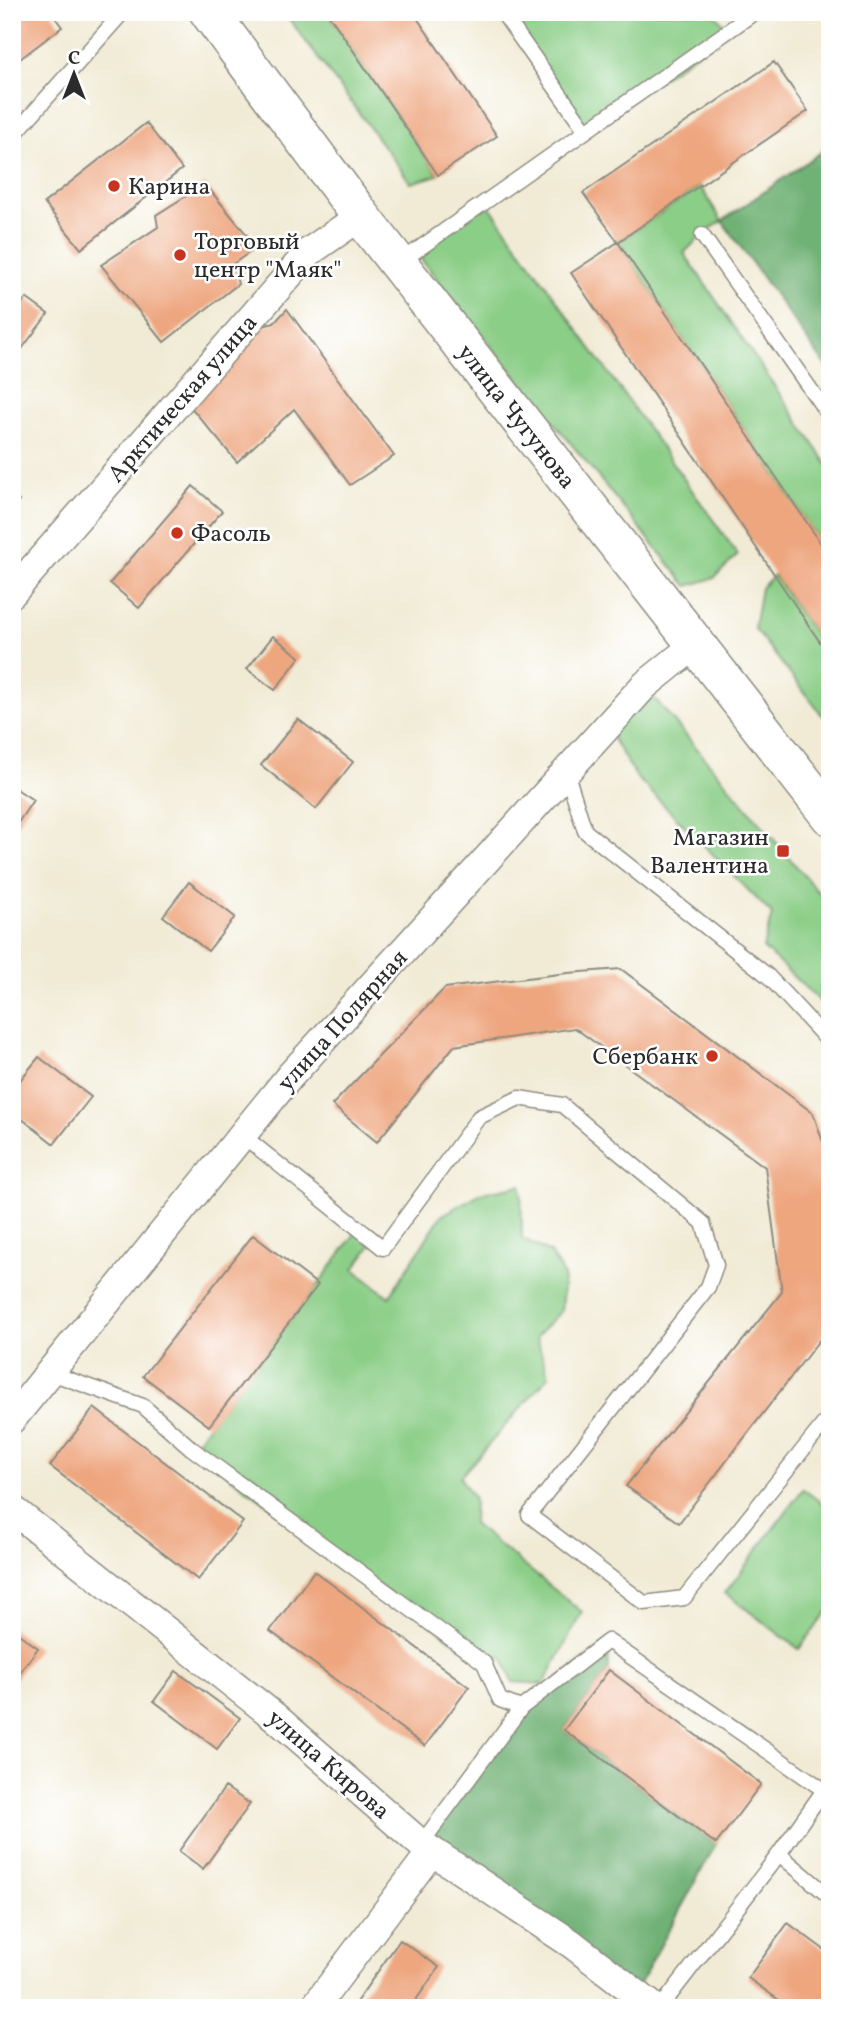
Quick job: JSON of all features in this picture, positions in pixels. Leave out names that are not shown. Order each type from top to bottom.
[{"type":"main road","name":"улица Чугунова","points":[[209,12],[398,263],[830,816]]},
{"type":"street","name":"Арктическая улица","points":[[12,593],[309,252],[362,216]]},
{"type":"street","name":"улица Полярная","points":[[12,1419],[290,1076],[644,686],[696,644]]},
{"type":"street","name":"улица Кирова","points":[[12,1509],[275,1717],[427,1848],[572,1944],[658,2008]]},
{"type":"street","points":[[314,2008],[427,1848]]},
{"type":"lane","points":[[12,137],[123,12]]},
{"type":"lane","points":[[502,12],[586,131]]},
{"type":"lane","points":[[398,263],[755,12]]},
{"type":"lane","points":[[702,235],[830,417]]},
{"type":"lane","points":[[566,771],[585,831],[768,976],[830,1043]]},
{"type":"lane","points":[[242,1135],[383,1248],[479,1117],[519,1098],[562,1105],[703,1223],[716,1265],[708,1287],[529,1516],[644,1603],[684,1598],[827,1423]]},
{"type":"lane","points":[[51,1373],[143,1406],[191,1447],[484,1663],[500,1700],[521,1708]]},
{"type":"lane","points":[[427,1848],[521,1708],[608,1641],[824,1790],[779,1854],[658,2008]]},
{"type":"lane","points":[[779,1854],[830,1897]]},
{"type":"green space","points":[[284,12],[327,12],[438,175],[411,183]]},
{"type":"green space","points":[[539,12],[714,12],[728,31],[586,131],[514,29]]},
{"type":"green space","points":[[830,146],[830,372],[722,221]]},
{"type":"green space","points":[[700,186],[722,221],[702,235],[684,253],[830,468],[830,557],[618,242]]},
{"type":"green space","points":[[486,201],[738,555],[714,578],[687,586],[415,252]]},
{"type":"green space","points":[[774,575],[830,657],[830,717],[823,716],[754,628],[761,588]]},
{"type":"green space","points":[[644,686],[830,906],[830,1011],[763,948],[772,914],[637,778],[606,728]]},
{"type":"green space","points":[[521,1185],[522,1238],[550,1253],[564,1276],[561,1311],[536,1337],[549,1376],[460,1477],[474,1499],[473,1524],[582,1612],[544,1684],[513,1682],[502,1656],[484,1663],[191,1448],[359,1228],[374,1241],[354,1269],[389,1297],[441,1216],[481,1193]]},
{"type":"green space","points":[[803,1489],[830,1509],[830,1608],[799,1649],[725,1593]]},
{"type":"green space","points":[[608,1641],[609,1670],[564,1730],[716,1844],[635,1992],[421,1844],[521,1708]]},
{"type":"building","points":[[12,12],[51,12],[62,27],[12,65]]},
{"type":"building","points":[[327,12],[413,12],[497,136],[438,175]]},
{"type":"building","points":[[774,62],[808,111],[618,242],[583,193]]},
{"type":"building","name":"Карина","points":[[146,123],[182,169],[81,249],[44,203]]},
{"type":"building","name":"Торговый центр \"Маяк\"","points":[[205,184],[257,247],[233,264],[238,284],[164,342],[101,265],[158,227],[156,215]]},
{"type":"building","points":[[618,242],[830,557],[830,657],[571,273]]},
{"type":"building","points":[[26,298],[48,314],[12,362],[12,304],[18,308]]},
{"type":"building","points":[[287,309],[394,456],[350,485],[294,409],[237,462],[189,405],[254,328],[274,323]]},
{"type":"building","points":[[193,486],[222,511],[139,608],[110,583]]},
{"type":"building","points":[[12,495],[19,501],[12,509]]},
{"type":"building","points":[[273,636],[300,657],[275,690],[247,669]]},
{"type":"building","points":[[298,719],[353,762],[316,809],[261,765]]},
{"type":"building","points":[[12,786],[33,800],[12,832]]},
{"type":"building","points":[[189,882],[235,917],[208,951],[163,916]]},
{"type":"building","points":[[621,969],[813,1113],[830,1162],[830,1326],[679,1523],[626,1486],[782,1292],[765,1167],[575,1028],[454,1046],[377,1142],[332,1105],[445,988]]},
{"type":"building","points":[[39,1057],[91,1097],[54,1144],[12,1111],[12,1090]]},
{"type":"building","points":[[253,1235],[318,1285],[209,1426],[143,1376]]},
{"type":"building","points":[[94,1408],[243,1522],[198,1580],[50,1466]]},
{"type":"building","points":[[314,1571],[469,1687],[425,1746],[270,1631]]},
{"type":"building","points":[[12,1629],[38,1648],[12,1683]]},
{"type":"building","points":[[609,1670],[761,1784],[716,1844],[564,1730]]},
{"type":"building","points":[[176,1671],[240,1718],[217,1749],[154,1701]]},
{"type":"building","points":[[225,1787],[250,1804],[203,1869],[179,1851]]},
{"type":"building","points":[[788,1923],[830,1954],[830,2008],[790,2008],[748,1978]]},
{"type":"building","points":[[400,1940],[439,1967],[416,2000],[428,2008],[352,2008]]},
{"type":"place","name":"Карина","points":[[114,186]]},
{"type":"place","name":"Торговый центр \"Маяк\"","points":[[180,255]]},
{"type":"place","name":"Фасоль","points":[[177,533]]},
{"type":"place","name":"Магазин Валентина","points":[[783,851]]},
{"type":"place","name":"Сбербанк","points":[[712,1056]]}]
